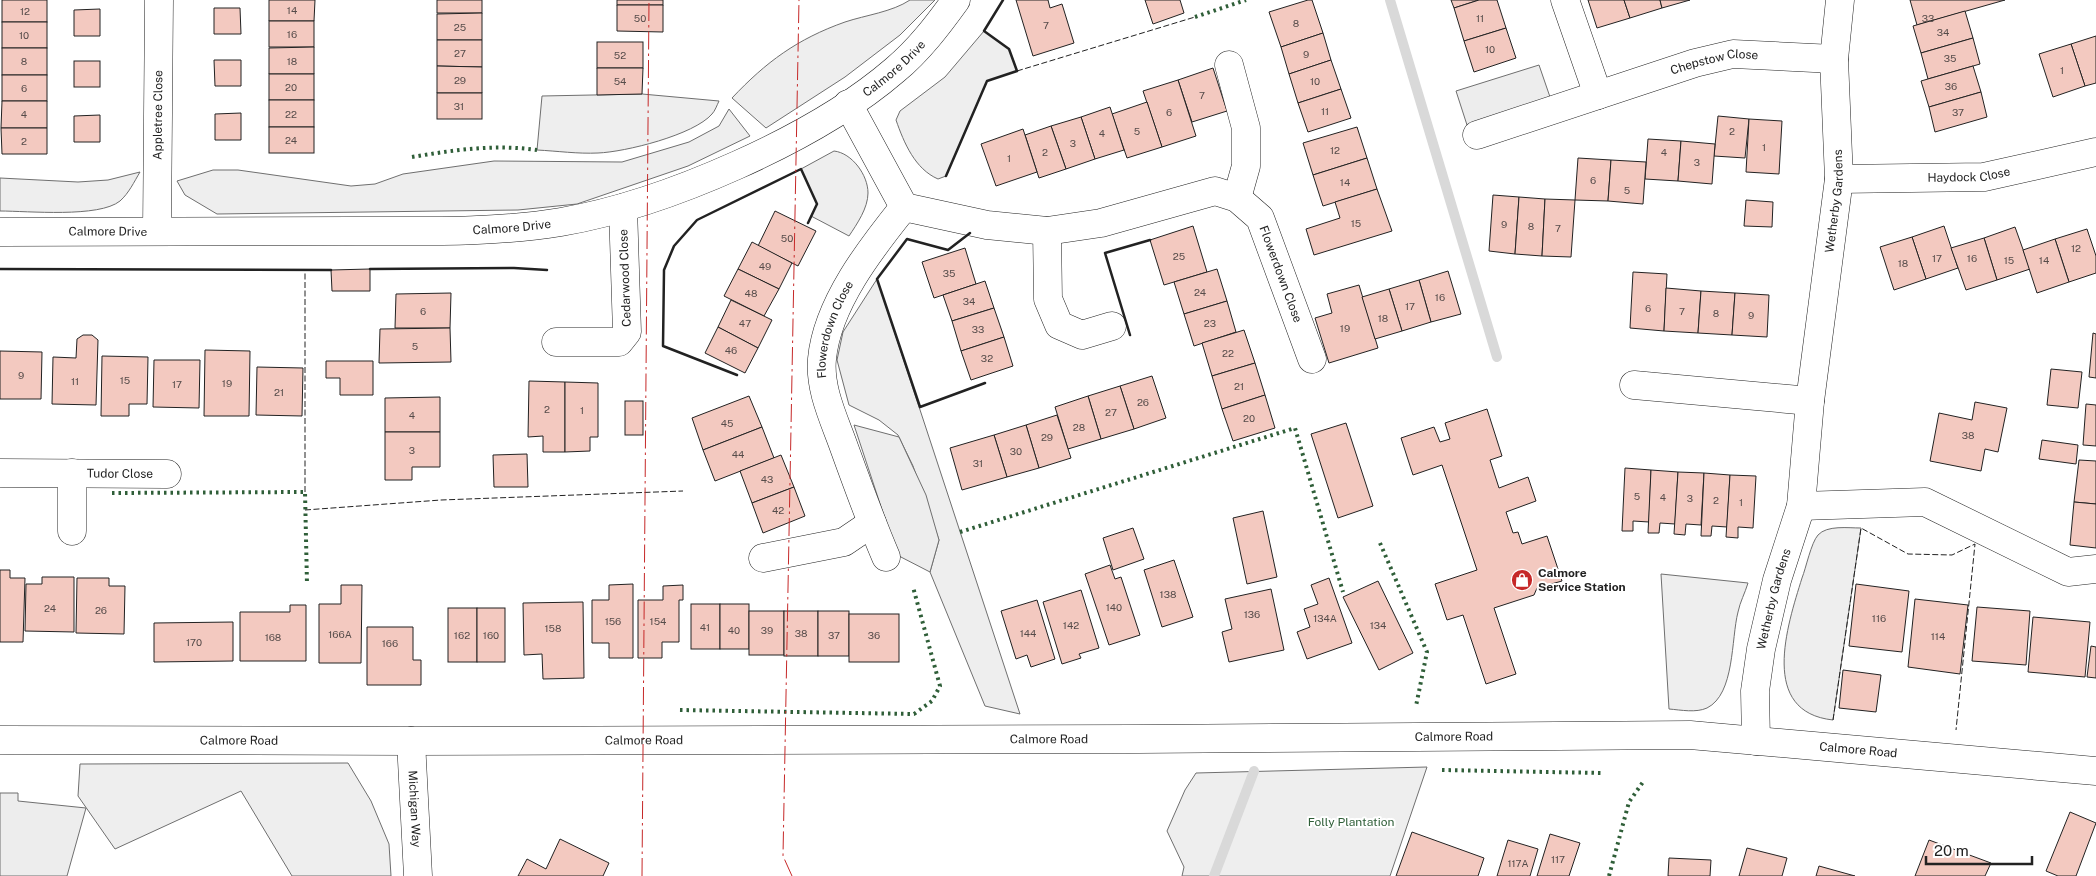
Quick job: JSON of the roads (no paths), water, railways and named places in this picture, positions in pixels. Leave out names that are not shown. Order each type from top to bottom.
[{"type":"street","name":"Appletree Close","points":[[157,230],[159,0]]},
{"type":"street","name":"Calmore Drive","points":[[0,232],[157,230],[333,232],[489,228],[560,222],[623,208],[712,175],[767,150],[848,104],[896,70],[933,32],[956,0]]},
{"type":"street","points":[[1565,0],[1598,95]]},
{"type":"street","name":"Wetherby Gardens","points":[[1756,741],[1755,691],[1761,649],[1777,580],[1801,506],[1810,401],[1839,179],[1834,59],[1840,0]]},
{"type":"street","name":"Chepstow Close","points":[[1477,135],[1695,63],[1733,54],[1834,59]]},
{"type":"street","points":[[1229,66],[1246,128],[1246,166],[1238,198]]},
{"type":"street","points":[[848,104],[904,207]]},
{"type":"street","name":"Haydock Close","points":[[1839,179],[1984,177],[2096,152]]},
{"type":"street","name":"Flowerdown Close","points":[[886,557],[824,389],[822,359],[832,318],[870,249],[904,207],[987,225],[1047,231],[1101,222],[1215,192],[1238,198],[1260,218],[1312,359]]},
{"type":"street","name":"Cedarwood Close","points":[[556,342],[618,342],[627,332],[623,208]]},
{"type":"street","points":[[1047,231],[1048,299],[1059,325],[1082,335],[1112,326]]},
{"type":"street","points":[[1634,385],[1810,401]]},
{"type":"street","name":"Tudor Close","points":[[0,473],[167,474]]},
{"type":"street","name":"Tudor Close","points":[[72,473],[72,531]]},
{"type":"street","points":[[1801,506],[1925,502],[2068,572],[2096,569]]},
{"type":"street","points":[[764,558],[844,542],[872,523]]},
{"type":"street","name":"Calmore Road","points":[[0,740],[1139,740],[1690,735],[2096,771]]},
{"type":"street","name":"Michigan Way","points":[[412,741],[418,876]]},
{"type":"waterway","points":[[1390,0],[1497,357]]},
{"type":"waterway","points":[[1214,876],[1254,771]]},
{"type":"place","name":"Calmore Service Station","points":[[1522,580]]},
{"type":"park label","name":"Folly Plantation","points":[[1351,822]]}]
